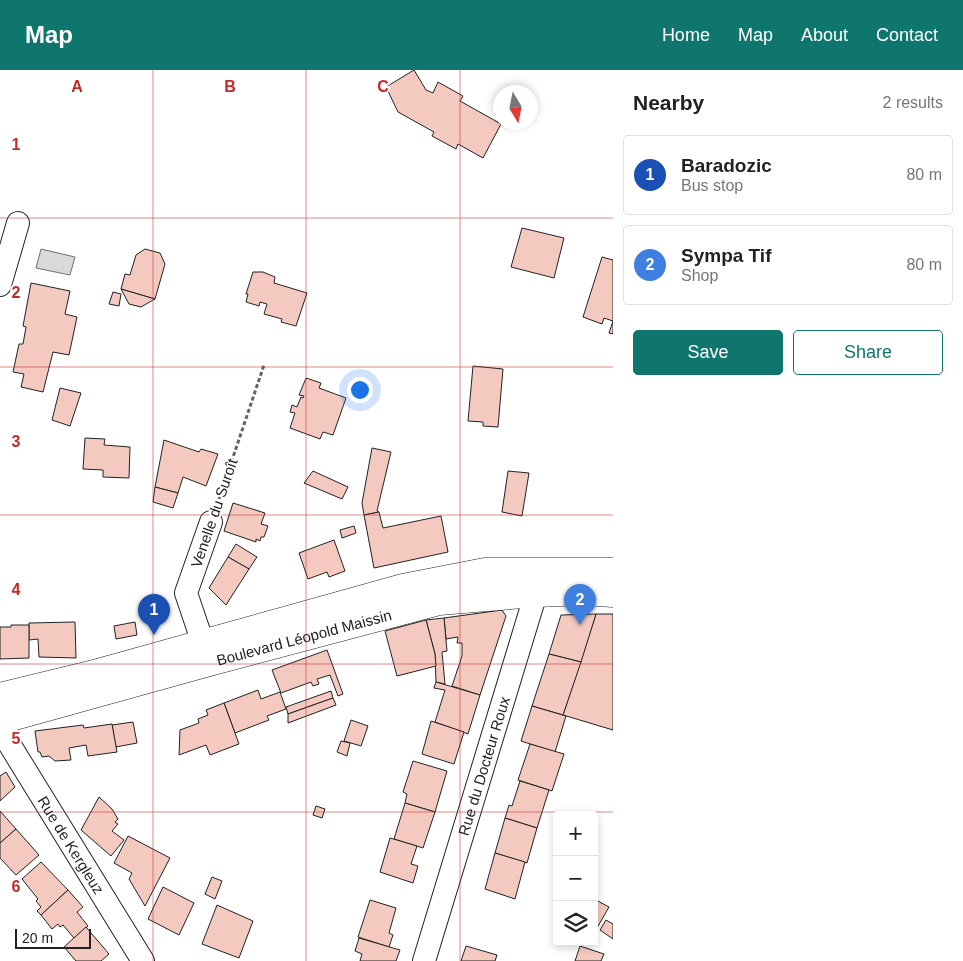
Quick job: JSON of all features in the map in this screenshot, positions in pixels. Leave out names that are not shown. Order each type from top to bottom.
[{"type":"street","points":[[0,285],[18,223]]},
{"type":"street","name":"Venelle du Suroît","points":[[206,652],[186,593],[211,522]]},
{"type":"street","name":"Boulevard Léopold Maissin","points":[[0,698],[98,673],[206,652],[439,601],[538,582],[613,572]]},
{"type":"street","name":"Boulevard Léopold Maissin","points":[[538,582],[584,592],[613,593]]},
{"type":"street","name":"Rue du Docteur Roux","points":[[424,961],[538,582]]},
{"type":"street","name":"Boulevard Léopold Maissin","points":[[0,720],[206,652]]},
{"type":"street","name":"Rue de Kergleuz","points":[[0,729],[143,961]]},
{"type":"path","name":"Venelle du Suroît","points":[[211,522],[264,365]]},
{"type":"shaded area","points":[[41,249],[75,257],[70,275],[36,268]]},
{"type":"building","points":[[414,70],[426,90],[433,93],[438,82],[463,96],[460,101],[493,120],[493,130],[498,130],[483,158],[458,144],[456,149],[432,136],[434,132],[398,112],[386,87]]},
{"type":"building","points":[[522,228],[564,238],[554,278],[511,267]]},
{"type":"building","points":[[145,249],[160,253],[165,264],[155,299],[121,289],[125,274],[130,275],[136,255]]},
{"type":"building","points":[[602,257],[613,260],[613,321],[604,318],[602,324],[583,317]]},
{"type":"building","points":[[253,272],[263,272],[275,277],[274,283],[307,293],[296,326],[281,322],[282,319],[264,314],[267,304],[260,302],[259,306],[246,302],[248,294],[246,294]]},
{"type":"building","points":[[31,283],[70,291],[65,314],[77,317],[69,355],[53,352],[43,392],[21,387],[24,374],[13,372],[19,344],[23,344],[26,327],[23,326]]},
{"type":"building","points":[[121,289],[155,299],[141,307],[129,304]]},
{"type":"building","points":[[113,292],[121,294],[119,306],[109,304]]},
{"type":"building","points":[[613,321],[613,334],[609,333]]},
{"type":"building","points":[[473,366],[503,369],[498,427],[483,426],[483,422],[468,421]]},
{"type":"building","points":[[306,378],[321,383],[319,388],[346,398],[333,435],[323,432],[320,439],[290,428],[295,413],[290,412],[292,405],[297,407],[301,397],[303,398],[304,396],[299,395]]},
{"type":"building","points":[[60,388],[81,393],[70,426],[52,420]]},
{"type":"building","points":[[85,438],[105,439],[104,445],[130,447],[129,478],[103,477],[103,470],[83,469]]},
{"type":"building","points":[[164,440],[199,452],[201,449],[218,454],[206,486],[183,477],[178,493],[155,487]]},
{"type":"building","points":[[372,448],[391,452],[377,511],[379,512],[364,515],[362,503]]},
{"type":"building","points":[[313,471],[348,487],[342,499],[304,483]]},
{"type":"building","points":[[508,471],[529,473],[522,516],[502,512]]},
{"type":"building","points":[[155,487],[178,493],[173,508],[153,502]]},
{"type":"building","points":[[233,503],[265,513],[261,524],[268,526],[264,537],[261,537],[260,541],[256,539],[256,542],[224,531]]},
{"type":"building","points":[[379,512],[383,528],[441,516],[448,552],[374,568],[364,515]]},
{"type":"building","points":[[354,526],[356,533],[342,538],[340,530]]},
{"type":"building","points":[[334,540],[345,571],[329,577],[327,572],[308,579],[299,553]]},
{"type":"building","points":[[236,544],[257,557],[249,569],[228,557]]},
{"type":"building","points":[[228,557],[249,569],[226,605],[209,588]]},
{"type":"building","points":[[502,610],[506,616],[480,695],[452,686],[462,656],[462,643],[457,643],[458,637],[446,639],[444,618]]},
{"type":"building","points":[[596,614],[613,614],[613,730],[563,715]]},
{"type":"building","points":[[596,614],[581,662],[549,654],[561,615]]},
{"type":"building","points":[[444,618],[447,651],[442,652],[445,684],[436,682],[435,654],[426,620]]},
{"type":"building","points":[[426,620],[435,654],[436,666],[397,676],[385,631]]},
{"type":"building","points":[[75,622],[76,658],[39,657],[38,639],[29,640],[29,623]]},
{"type":"building","points":[[135,622],[137,635],[116,639],[114,626]]},
{"type":"building","points":[[11,625],[29,625],[29,658],[0,659],[0,627],[11,627]]},
{"type":"building","points":[[327,650],[343,694],[338,696],[330,675],[317,679],[319,684],[313,686],[311,682],[281,693],[272,670]]},
{"type":"building","points":[[549,654],[581,662],[563,715],[532,706]]},
{"type":"building","points":[[436,682],[480,695],[468,734],[435,722],[445,690],[434,688]]},
{"type":"building","points":[[258,690],[261,699],[280,692],[286,709],[267,716],[269,720],[235,733],[224,703]]},
{"type":"building","points":[[331,691],[333,698],[288,714],[286,707]]},
{"type":"building","points":[[333,698],[336,705],[288,723],[288,714]]},
{"type":"building","points":[[224,703],[239,744],[210,755],[206,745],[179,755],[180,730],[199,723],[198,719],[208,715],[206,710]]},
{"type":"building","points":[[532,706],[566,716],[555,752],[521,741]]},
{"type":"building","points":[[351,720],[368,726],[361,746],[344,741]]},
{"type":"building","points":[[431,721],[464,732],[454,764],[422,754]]},
{"type":"building","points":[[133,722],[137,743],[116,747],[112,725]]},
{"type":"building","points":[[112,724],[117,752],[88,756],[86,745],[69,748],[71,760],[55,761],[49,756],[42,757],[40,752],[38,752],[35,731],[83,725],[84,728]]},
{"type":"building","points":[[341,741],[350,743],[347,756],[337,752]]},
{"type":"building","points":[[530,744],[564,754],[552,791],[518,780]]},
{"type":"building","points":[[413,761],[447,771],[435,812],[405,803],[407,794],[403,792]]},
{"type":"building","points":[[6,772],[15,787],[0,801],[0,776]]},
{"type":"building","points":[[520,781],[549,790],[537,828],[505,818],[509,805],[512,806]]},
{"type":"building","points":[[99,797],[112,809],[118,819],[115,822],[118,824],[112,831],[124,840],[111,856],[81,830]]},
{"type":"building","points":[[405,803],[435,812],[423,848],[394,839]]},
{"type":"building","points":[[316,806],[325,809],[322,818],[313,815]]},
{"type":"building","points":[[0,811],[16,829],[0,843]]},
{"type":"building","points":[[505,818],[537,828],[527,863],[495,853]]},
{"type":"building","points":[[16,829],[39,855],[16,875],[0,858],[0,843]]},
{"type":"building","points":[[128,836],[170,858],[145,906],[129,879],[132,873],[114,863]]},
{"type":"building","points":[[390,838],[417,846],[411,864],[418,866],[413,883],[380,872]]},
{"type":"building","points":[[495,853],[525,862],[515,899],[485,889]]},
{"type":"building","points":[[41,862],[68,890],[41,915],[37,911],[41,907],[36,901],[38,899],[22,879]]},
{"type":"building","points":[[212,877],[222,881],[215,899],[205,894]]},
{"type":"building","points":[[163,887],[194,903],[179,935],[148,919]]},
{"type":"building","points":[[68,890],[83,907],[77,912],[88,926],[74,938],[63,925],[60,927],[58,924],[52,929],[41,915]]},
{"type":"building","points":[[370,900],[396,908],[389,933],[393,935],[389,947],[358,937]]},
{"type":"building","points":[[598,901],[609,907],[598,926]]},
{"type":"building","points":[[217,905],[253,921],[239,958],[202,944]]},
{"type":"building","points":[[606,920],[613,924],[613,939],[600,930]]},
{"type":"building","points":[[86,927],[109,954],[101,961],[76,961],[64,947]]},
{"type":"building","points":[[359,938],[400,950],[396,961],[360,961],[362,954],[355,951]]},
{"type":"building","points":[[466,946],[497,955],[495,961],[461,961]]},
{"type":"building","points":[[580,946],[604,954],[601,961],[575,961]]},
{"type":"place","name":"Sympa Tif","points":[[580,625]]},
{"type":"place","name":"Baradozic","points":[[154,635]]}]
